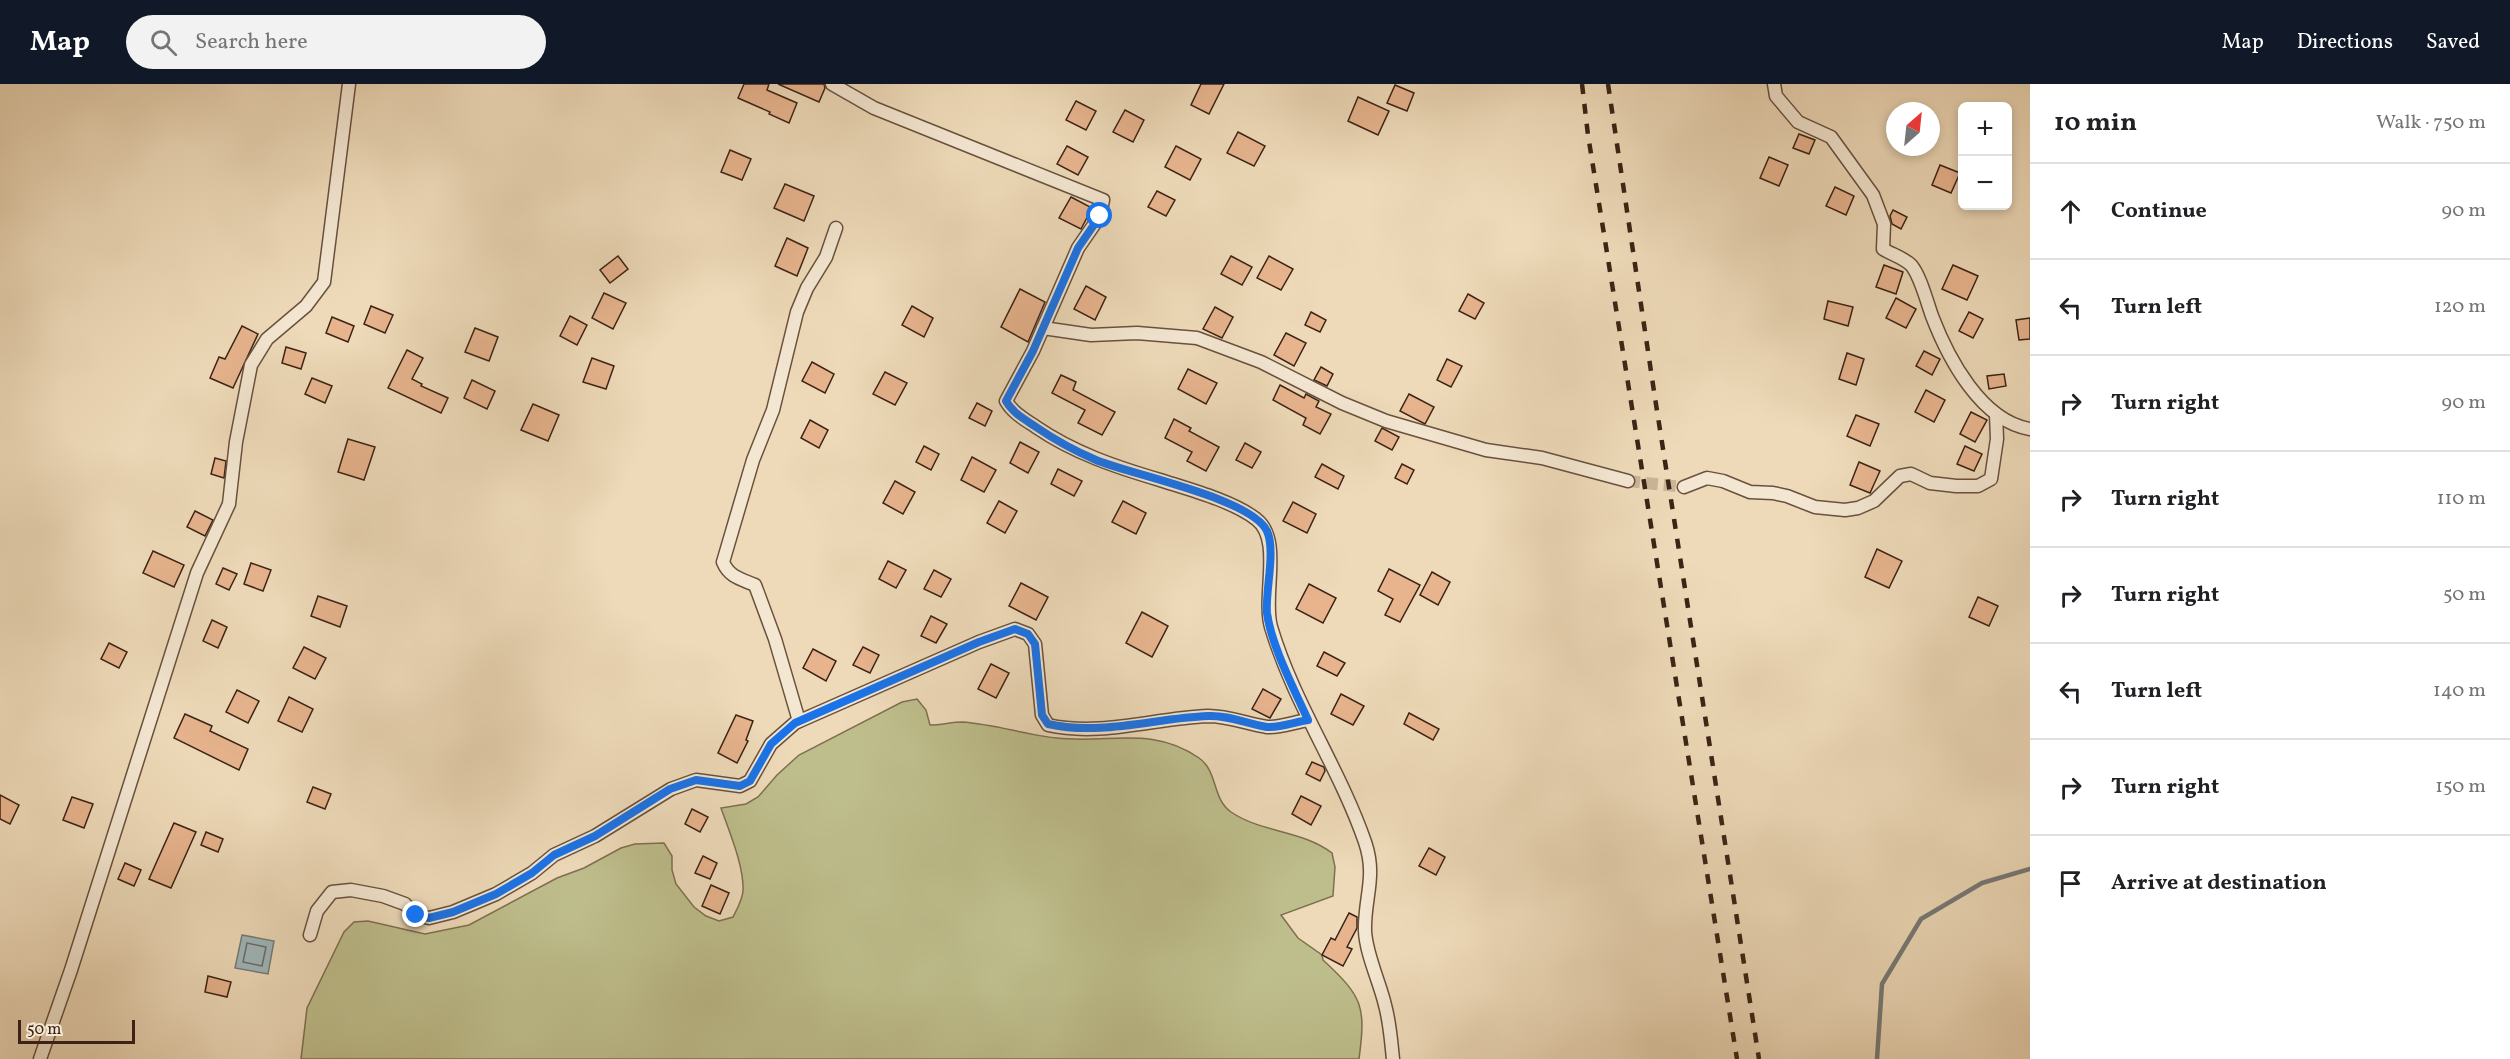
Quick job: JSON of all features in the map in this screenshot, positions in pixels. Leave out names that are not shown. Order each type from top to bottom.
[{"type":"street","points":[[39,1059],[71,970],[197,573],[229,504],[236,442],[251,365],[267,339],[306,306],[324,282],[349,84]]},
{"type":"street","points":[[832,84],[874,108],[1103,200],[1100,216],[1078,248],[1043,328],[1006,401],[1011,410],[1054,440],[1098,460],[1199,492],[1257,519],[1268,532],[1270,557],[1267,614],[1281,661],[1349,800],[1366,845],[1371,884],[1365,933],[1386,1008],[1393,1059]]},
{"type":"street","points":[[1774,84],[1776,96],[1798,122],[1831,137],[1873,195],[1884,224],[1883,249],[1911,266],[1933,319],[1976,396],[1996,414],[2023,428],[2030,429]]},
{"type":"street","points":[[799,721],[775,639],[755,585],[734,577],[726,570],[723,562],[753,460],[773,410],[797,312],[807,288],[826,257],[836,228]]},
{"type":"street","points":[[1043,328],[1091,335],[1137,333],[1197,338],[1261,362],[1342,403],[1386,421],[1486,450],[1542,458],[1628,481]]},
{"type":"street","points":[[1684,488],[1707,478],[1723,481],[1750,492],[1773,493],[1815,507],[1845,510],[1858,508],[1874,501],[1900,476],[1911,474],[1930,483],[1978,486],[1991,479],[1997,439],[1996,414]]},
{"type":"street","points":[[310,935],[317,910],[332,892],[351,890],[383,896],[405,904],[416,915],[429,918],[453,912],[496,894],[532,873],[554,855],[595,836],[670,789],[696,780],[740,786],[750,781],[771,744],[799,721],[979,642],[1015,629],[1028,634],[1035,644],[1042,715],[1048,724],[1065,728],[1100,729],[1209,716],[1229,717],[1270,727],[1308,720]]},
{"type":"green space","points":[[917,699],[926,710],[930,725],[962,722],[1057,738],[1147,739],[1181,748],[1205,764],[1221,800],[1231,812],[1256,824],[1308,840],[1332,853],[1335,867],[1333,896],[1281,915],[1298,938],[1322,955],[1323,960],[1354,994],[1359,1004],[1362,1026],[1359,1059],[301,1059],[307,1008],[344,932],[354,922],[368,921],[425,934],[469,925],[557,878],[584,868],[621,848],[635,844],[664,843],[672,856],[672,870],[676,884],[694,907],[706,916],[719,921],[733,917],[742,897],[743,881],[721,808],[746,804],[758,797],[799,755],[902,702]]},
{"type":"water","points":[[242,935],[274,941],[268,974],[235,968]]},
{"type":"building","points":[[744,84],[769,84],[767,90],[797,103],[789,123],[738,98]]},
{"type":"building","points":[[778,84],[824,84],[825,88],[819,102]]},
{"type":"building","points":[[1201,84],[1224,84],[1209,114],[1191,105]]},
{"type":"building","points":[[1395,85],[1414,93],[1407,111],[1387,103]]},
{"type":"building","points":[[1358,97],[1389,111],[1378,135],[1348,121]]},
{"type":"building","points":[[1076,101],[1096,111],[1086,130],[1066,120]]},
{"type":"building","points":[[1125,110],[1144,120],[1133,142],[1113,132]]},
{"type":"building","points":[[1238,132],[1265,146],[1254,166],[1227,153]]},
{"type":"building","points":[[1799,134],[1815,140],[1809,154],[1793,148]]},
{"type":"building","points":[[1067,146],[1088,157],[1078,175],[1057,164]]},
{"type":"building","points":[[1176,146],[1201,159],[1190,180],[1165,167]]},
{"type":"building","points":[[730,150],[751,159],[742,180],[721,172]]},
{"type":"building","points":[[1769,157],[1788,165],[1779,186],[1760,178]]},
{"type":"building","points":[[1940,165],[1958,172],[1951,193],[1932,185]]},
{"type":"building","points":[[785,184],[814,196],[804,221],[774,208]]},
{"type":"building","points":[[1835,187],[1854,196],[1846,215],[1826,206]]},
{"type":"building","points":[[1157,191],[1175,200],[1166,216],[1148,207]]},
{"type":"building","points":[[1071,197],[1092,208],[1081,229],[1059,218]]},
{"type":"building","points":[[1893,210],[1907,217],[1901,229],[1892,224],[1890,216]]},
{"type":"building","points":[[787,238],[808,248],[797,276],[775,266]]},
{"type":"building","points":[[618,256],[628,269],[610,283],[600,270]]},
{"type":"building","points":[[1231,256],[1252,267],[1242,285],[1221,274]]},
{"type":"building","points":[[1269,256],[1293,269],[1281,290],[1257,278]]},
{"type":"building","points":[[1884,265],[1903,272],[1896,294],[1876,287]]},
{"type":"building","points":[[1953,265],[1978,276],[1967,300],[1942,289]]},
{"type":"building","points":[[1086,286],[1106,297],[1095,320],[1074,309]]},
{"type":"building","points":[[1020,289],[1045,302],[1028,342],[1001,327]]},
{"type":"building","points":[[604,293],[626,303],[613,329],[592,318]]},
{"type":"building","points":[[1468,294],[1484,303],[1475,319],[1459,311]]},
{"type":"building","points":[[1896,298],[1916,309],[1906,328],[1886,318]]},
{"type":"building","points":[[1828,301],[1853,307],[1848,326],[1824,319]]},
{"type":"building","points":[[371,306],[393,315],[385,333],[364,324]]},
{"type":"building","points":[[912,306],[933,318],[924,337],[902,325]]},
{"type":"building","points":[[1215,307],[1233,317],[1222,338],[1203,329]]},
{"type":"building","points":[[1311,312],[1326,320],[1320,332],[1305,325]]},
{"type":"building","points":[[1969,312],[1983,319],[1973,338],[1959,331]]},
{"type":"building","points":[[570,316],[587,325],[577,345],[560,336]]},
{"type":"building","points":[[332,317],[354,326],[348,342],[326,333]]},
{"type":"building","points":[[2030,318],[2030,339],[2019,340],[2016,320]]},
{"type":"building","points":[[242,326],[258,334],[233,388],[210,378],[219,357],[225,359]]},
{"type":"building","points":[[475,328],[498,337],[489,361],[465,352]]},
{"type":"building","points":[[1286,333],[1306,343],[1294,366],[1274,355]]},
{"type":"building","points":[[286,347],[306,353],[301,369],[282,363]]},
{"type":"building","points":[[407,350],[423,358],[412,379],[422,384],[421,386],[448,398],[441,413],[388,388]]},
{"type":"building","points":[[1924,351],[1940,359],[1932,375],[1916,366]]},
{"type":"building","points":[[1847,353],[1864,359],[1856,385],[1839,379]]},
{"type":"building","points":[[592,358],[614,366],[606,389],[583,382]]},
{"type":"building","points":[[1447,359],[1462,366],[1451,387],[1437,380]]},
{"type":"building","points":[[812,362],[834,374],[825,393],[802,381]]},
{"type":"building","points":[[1321,367],[1333,374],[1327,386],[1314,380]]},
{"type":"building","points":[[1188,369],[1217,383],[1206,404],[1178,389]]},
{"type":"building","points":[[885,372],[907,383],[895,405],[873,394]]},
{"type":"building","points":[[2004,374],[2006,386],[1989,389],[1987,376]]},
{"type":"building","points":[[1061,375],[1076,382],[1073,390],[1115,412],[1102,435],[1078,423],[1085,410],[1052,393]]},
{"type":"building","points":[[312,378],[332,386],[325,403],[305,394]]},
{"type":"building","points":[[472,380],[495,391],[487,409],[464,398]]},
{"type":"building","points":[[1280,385],[1304,398],[1306,394],[1319,401],[1316,407],[1331,414],[1320,434],[1303,425],[1306,418],[1273,400]]},
{"type":"building","points":[[1926,390],[1945,400],[1934,422],[1915,412]]},
{"type":"building","points":[[1409,394],[1434,407],[1425,424],[1400,411]]},
{"type":"building","points":[[977,403],[992,411],[985,426],[969,418]]},
{"type":"building","points":[[533,404],[559,415],[548,441],[521,430]]},
{"type":"building","points":[[1971,412],[1987,420],[1975,442],[1960,434]]},
{"type":"building","points":[[1856,415],[1879,424],[1870,446],[1847,436]]},
{"type":"building","points":[[1174,419],[1191,428],[1189,431],[1219,447],[1206,471],[1187,461],[1192,452],[1165,438]]},
{"type":"building","points":[[810,420],[828,430],[819,448],[801,438]]},
{"type":"building","points":[[1382,428],[1399,437],[1392,450],[1375,441]]},
{"type":"building","points":[[348,439],[375,447],[364,480],[338,472]]},
{"type":"building","points":[[1020,442],[1039,452],[1028,473],[1010,463]]},
{"type":"building","points":[[1245,443],[1261,452],[1252,468],[1236,460]]},
{"type":"building","points":[[924,446],[939,454],[931,470],[916,462]]},
{"type":"building","points":[[1965,446],[1982,454],[1974,471],[1957,464]]},
{"type":"building","points":[[972,457],[996,470],[984,492],[961,480]]},
{"type":"building","points":[[215,458],[226,461],[224,478],[211,474]]},
{"type":"building","points":[[1859,462],[1880,471],[1870,493],[1850,485]]},
{"type":"building","points":[[1322,464],[1344,476],[1338,489],[1315,477]]},
{"type":"building","points":[[1402,464],[1414,470],[1407,484],[1395,478]]},
{"type":"building","points":[[1058,469],[1082,481],[1074,496],[1051,484]]},
{"type":"building","points":[[895,481],[915,492],[903,514],[883,503]]},
{"type":"building","points":[[999,501],[1017,511],[1005,533],[987,523]]},
{"type":"building","points":[[1123,501],[1146,513],[1136,534],[1112,522]]},
{"type":"building","points":[[1293,502],[1316,514],[1307,533],[1283,521]]},
{"type":"building","points":[[195,511],[213,520],[205,536],[187,527]]},
{"type":"building","points":[[1877,549],[1902,561],[1889,588],[1865,577]]},
{"type":"building","points":[[153,551],[184,565],[174,587],[143,573]]},
{"type":"building","points":[[888,561],[906,570],[896,588],[879,579]]},
{"type":"building","points":[[251,563],[271,570],[263,591],[244,584]]},
{"type":"building","points":[[223,568],[237,574],[229,590],[216,584]]},
{"type":"building","points":[[1389,569],[1420,585],[1400,622],[1385,615],[1393,599],[1378,591]]},
{"type":"building","points":[[934,570],[951,579],[941,597],[924,589]]},
{"type":"building","points":[[1432,572],[1450,582],[1438,605],[1420,595]]},
{"type":"building","points":[[1021,583],[1048,597],[1036,620],[1009,606]]},
{"type":"building","points":[[1309,584],[1336,598],[1323,623],[1296,609]]},
{"type":"building","points":[[318,596],[347,606],[340,627],[311,616]]},
{"type":"building","points":[[1978,597],[1998,606],[1989,626],[1969,617]]},
{"type":"building","points":[[1142,612],[1168,626],[1152,657],[1126,643]]},
{"type":"building","points":[[931,616],[947,624],[936,643],[921,636]]},
{"type":"building","points":[[212,620],[227,627],[218,648],[203,641]]},
{"type":"building","points":[[109,643],[127,652],[119,668],[101,659]]},
{"type":"building","points":[[304,647],[326,658],[315,679],[293,668]]},
{"type":"building","points":[[863,647],[879,655],[870,673],[853,665]]},
{"type":"building","points":[[813,649],[836,661],[826,681],[803,668]]},
{"type":"building","points":[[1324,652],[1345,663],[1337,676],[1317,666]]},
{"type":"building","points":[[991,664],[1009,673],[996,698],[978,689]]},
{"type":"building","points":[[1263,689],[1281,699],[1270,718],[1252,709]]},
{"type":"building","points":[[237,690],[259,701],[248,723],[226,712]]},
{"type":"building","points":[[1341,694],[1364,706],[1353,725],[1331,714]]},
{"type":"building","points":[[289,697],[313,709],[302,732],[278,721]]},
{"type":"building","points":[[1409,713],[1439,729],[1433,740],[1404,724]]},
{"type":"building","points":[[185,714],[212,726],[210,731],[248,749],[239,770],[174,738]]},
{"type":"building","points":[[736,715],[753,721],[746,740],[748,741],[737,763],[718,753]]},
{"type":"building","points":[[1312,762],[1324,767],[1325,771],[1320,781],[1306,774]]},
{"type":"building","points":[[313,787],[331,794],[325,809],[307,802]]},
{"type":"building","points":[[0,795],[19,805],[10,824],[0,819]]},
{"type":"building","points":[[1301,796],[1321,806],[1311,825],[1292,814]]},
{"type":"building","points":[[72,797],[93,804],[84,828],[63,820]]},
{"type":"building","points":[[692,809],[708,817],[700,832],[685,824]]},
{"type":"building","points":[[174,823],[196,832],[171,888],[149,879]]},
{"type":"building","points":[[206,832],[223,839],[218,852],[201,845]]},
{"type":"building","points":[[1429,848],[1445,857],[1436,875],[1419,866]]},
{"type":"building","points":[[703,856],[717,863],[710,879],[695,873]]},
{"type":"building","points":[[125,863],[141,870],[134,886],[118,879]]},
{"type":"building","points":[[711,885],[729,893],[720,914],[702,906]]},
{"type":"building","points":[[1349,913],[1357,917],[1357,928],[1347,947],[1352,949],[1343,966],[1322,955],[1331,938],[1335,940]]},
{"type":"building","points":[[208,976],[231,982],[227,997],[205,992]]},
{"type":"waterway","points":[[1877,1059],[1882,984],[1921,919],[1982,883],[2030,869]]},
{"type":"tunnel","points":[[1628,481],[1684,487]]},
{"type":"railway","points":[[1582,84],[1588,135],[1737,1059]]},
{"type":"railway","points":[[1608,84],[1759,1059]]},
{"type":"route","points":[[416,915],[429,918],[453,912],[496,894],[532,873],[554,855],[595,836],[670,789],[696,780],[740,786],[750,781],[771,744],[795,723],[1002,632],[1015,629],[1028,634],[1035,644],[1042,715],[1048,724],[1065,728],[1100,729],[1209,716],[1229,717],[1249,724],[1270,727],[1308,720],[1281,661],[1267,614],[1270,557],[1268,532],[1257,519],[1199,492],[1098,460],[1054,440],[1011,410],[1006,401],[1033,351],[1078,248],[1100,216]]}]
